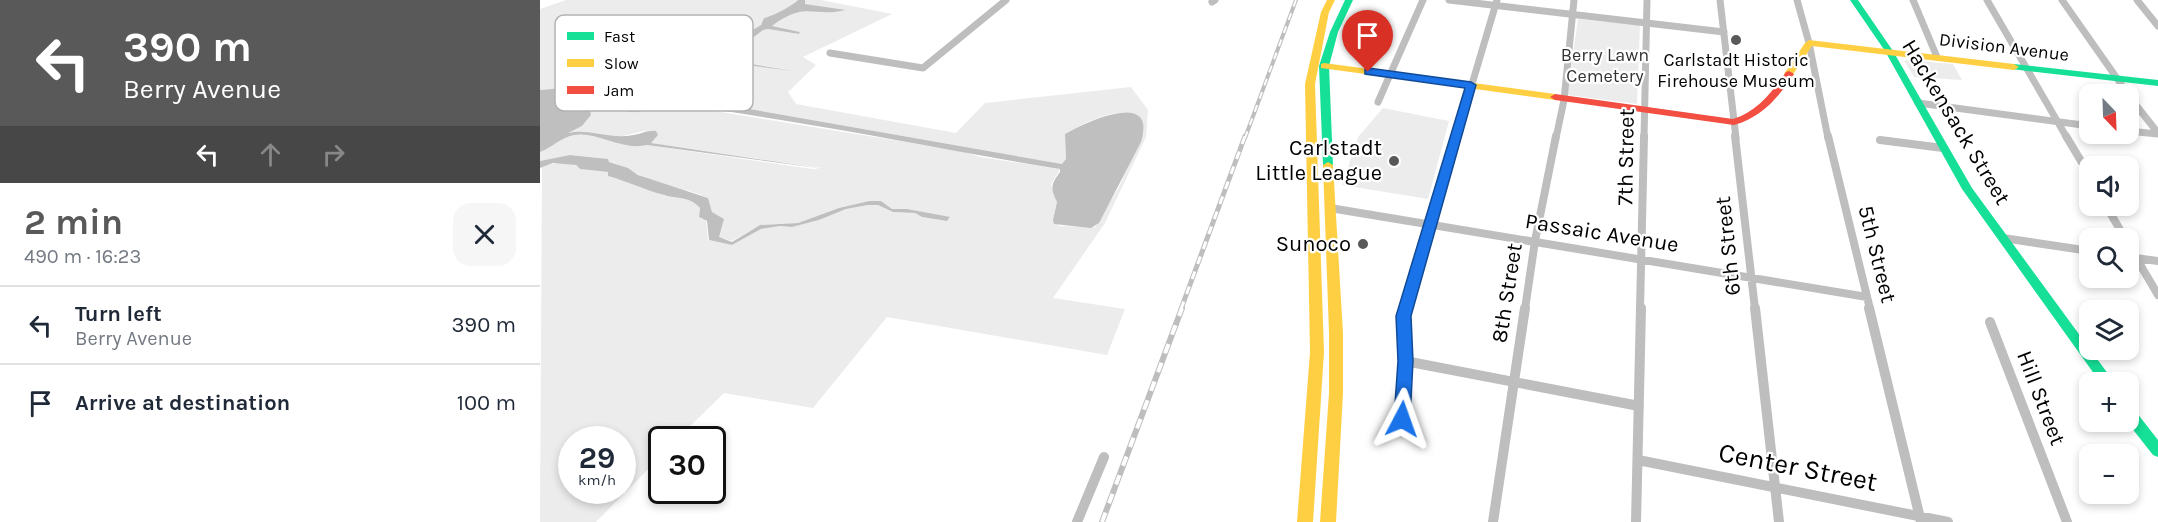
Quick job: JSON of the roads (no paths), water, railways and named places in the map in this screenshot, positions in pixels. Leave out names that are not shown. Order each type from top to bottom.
[{"type":"main road","points":[[1305,522],[1317,352],[1310,84],[1318,38],[1331,0]]},
{"type":"main road","points":[[1318,38],[1337,0]]},
{"type":"main road","points":[[1328,522],[1336,393],[1336,333],[1324,66],[1334,32],[1349,0]]},
{"type":"main road","name":"Hackensack Street","points":[[1854,0],[1889,51],[1967,189],[2100,372]]},
{"type":"main road","points":[[1324,66],[1734,122],[1747,120],[1771,98],[1809,43]]},
{"type":"main road","name":"Division Avenue","points":[[1809,43],[2158,83]]},
{"type":"main road","points":[[2139,426],[2158,451]]},
{"type":"street","points":[[830,53],[923,68],[1006,0]]},
{"type":"street","points":[[1378,102],[1423,0]]},
{"type":"street","points":[[1449,0],[1496,3],[1724,32]]},
{"type":"street","name":"8th Street","points":[[1493,522],[1512,382],[1535,241],[1564,100],[1574,0]]},
{"type":"street","name":"7th Street","points":[[1636,522],[1647,0]]},
{"type":"street","name":"6th Street","points":[[1720,0],[1779,522]]},
{"type":"street","name":"5th Street","points":[[1797,0],[1921,519]]},
{"type":"street","points":[[1913,0],[1937,57]]},
{"type":"street","points":[[1987,0],[2024,67],[2079,157]]},
{"type":"street","points":[[2062,0],[2120,84]]},
{"type":"street","points":[[2137,0],[2158,26]]},
{"type":"street","points":[[1402,419],[1405,361],[1404,316],[1496,3]]},
{"type":"street","points":[[1918,103],[2079,125]]},
{"type":"street","points":[[2139,109],[2158,134]]},
{"type":"street","points":[[2139,132],[2158,134]]},
{"type":"street","points":[[1880,140],[1943,148]]},
{"type":"street","name":"Passaic Avenue","points":[[1330,208],[1867,297]]},
{"type":"street","points":[[2003,238],[2079,249]]},
{"type":"street","points":[[2139,258],[2158,261]]},
{"type":"street","points":[[2139,267],[2158,295]]},
{"type":"street","name":"Hill Street","points":[[1990,322],[2067,522]]},
{"type":"street","points":[[1405,361],[1639,406]]},
{"type":"street","points":[[1077,522],[1104,457]]},
{"type":"street","name":"Center Street","points":[[1638,460],[1921,519],[1948,522]]},
{"type":"railway","points":[[1245,138],[1296,0]]},
{"type":"railway","points":[[1181,309],[1245,136]]},
{"type":"railway","points":[[1102,522],[1182,308]]},
{"type":"place","name":"Carlstadt Historic Firehouse Museum","points":[[1736,40]]},
{"type":"place","name":"Carlstadt Little League","points":[[1394,161]]},
{"type":"place","name":"Sunoco","points":[[1363,244]]},
{"type":"park label","name":"Berry Lawn Cemetery","points":[[1605,65]]}]
